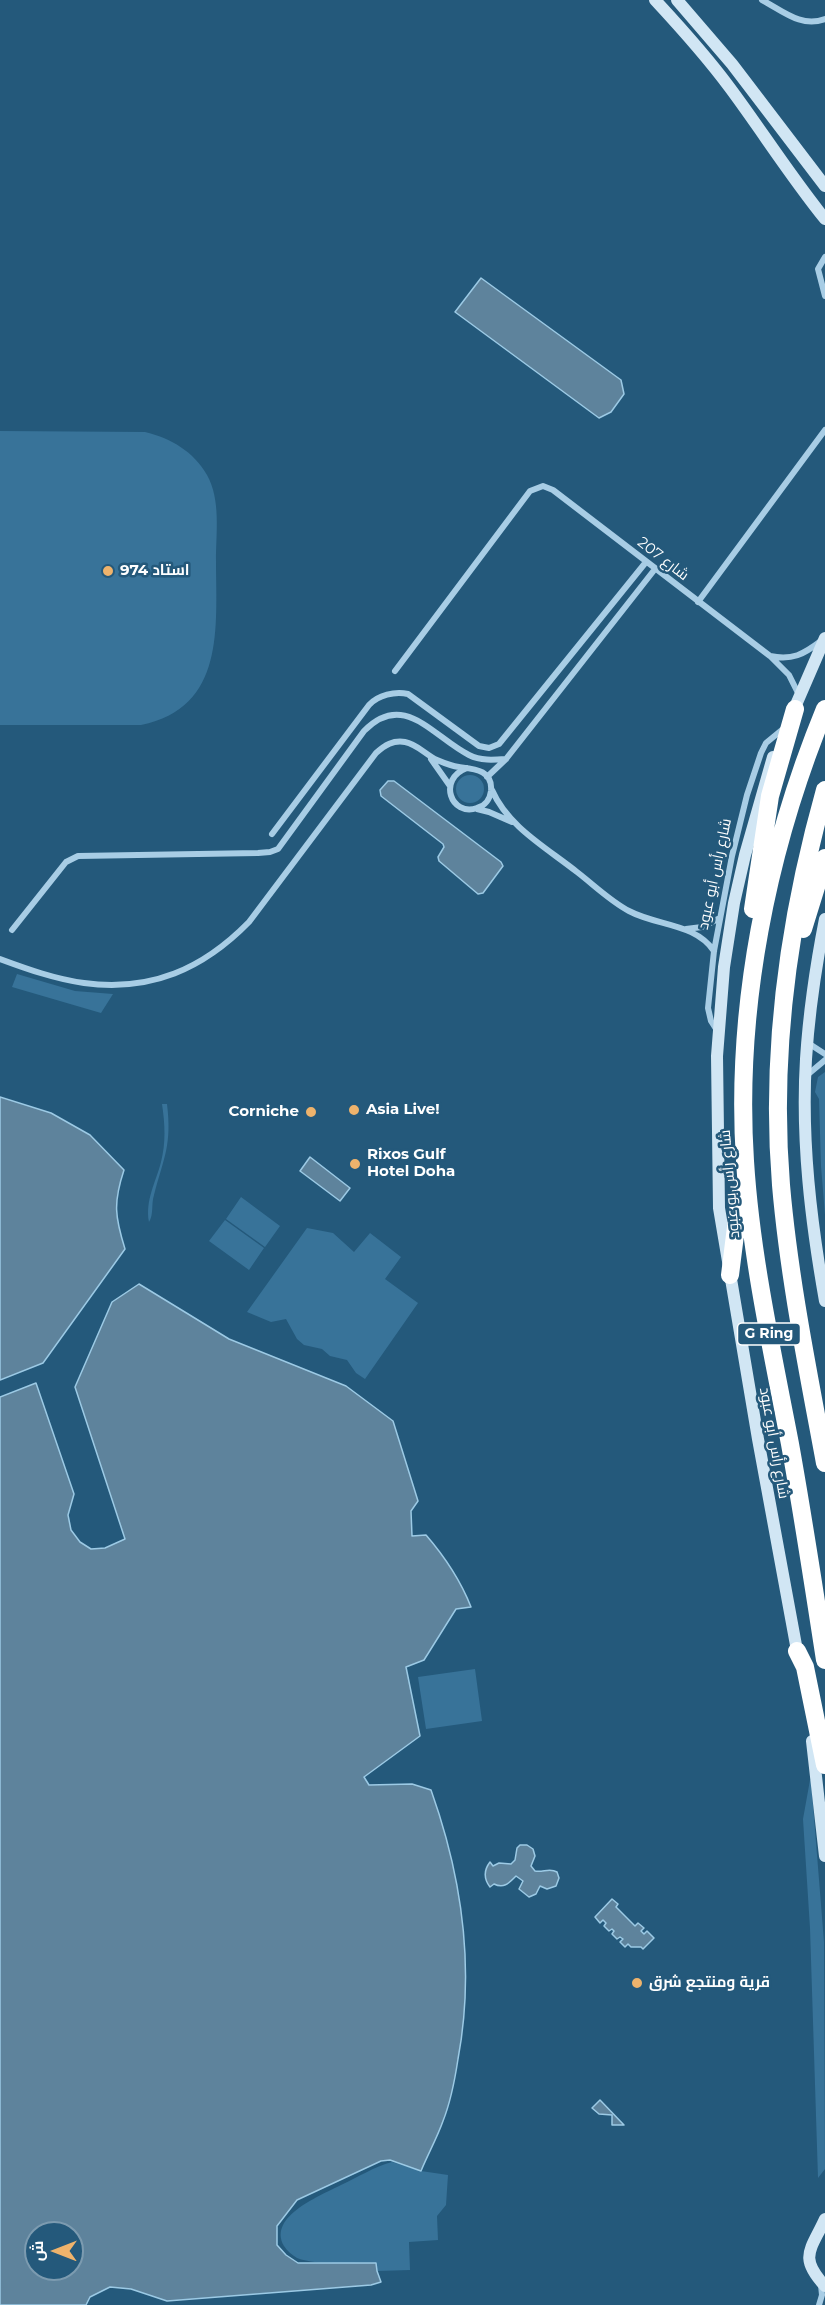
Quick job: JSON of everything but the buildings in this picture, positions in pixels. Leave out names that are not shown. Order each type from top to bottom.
[{"type":"highway","points":[[749,1005],[752,918],[765,818],[776,772],[798,704]]},
{"type":"highway","name":"شارع رأس بو عبود","points":[[825,709],[797,787],[772,872],[762,918],[749,1005],[744,1069],[745,1161],[757,1273],[797,1482],[825,1660]]},
{"type":"highway","name":"G Ring","points":[[825,790],[797,898],[783,997],[778,1094],[781,1184],[795,1294],[825,1463]]},
{"type":"highway","points":[[783,997],[825,858]]},
{"type":"highway","points":[[730,1275],[745,1161]]},
{"type":"highway","points":[[797,1651],[805,1667],[825,1765]]},
{"type":"street","points":[[655,0],[724,80],[803,192],[825,219]]},
{"type":"street","points":[[677,0],[732,64],[825,186]]},
{"type":"street","points":[[762,0],[805,22],[825,19]]},
{"type":"street","points":[[825,257],[818,269],[825,296]]},
{"type":"street","points":[[698,602],[825,430]]},
{"type":"street","name":"شارع 207","points":[[395,671],[530,491],[540,486],[553,490],[770,656]]},
{"type":"street","points":[[272,834],[372,701],[398,692],[414,697],[479,746],[489,748],[499,744],[646,562]]},
{"type":"street","points":[[485,775],[506,759],[655,568]]},
{"type":"street","name":"شارع رأس أبو عبود","points":[[770,656],[788,659],[796,657],[825,638]]},
{"type":"street","name":"شارع رأس أبو عبود","points":[[825,638],[798,704],[783,729],[756,811],[734,903],[724,967],[716,1078],[719,1208],[811,1728],[825,1856]]},
{"type":"street","points":[[770,656],[789,675],[798,704]]},
{"type":"street","points":[[12,930],[66,862],[78,856],[258,853],[278,849],[364,731],[380,718],[394,715],[414,718],[468,754],[489,760],[506,759]]},
{"type":"street","name":"شارع رأس أبو عبود","points":[[719,1033],[711,1021],[708,1008],[714,951],[732,856],[754,774],[766,742],[783,729]]},
{"type":"street","points":[[0,959],[69,980],[103,985],[134,984],[157,979],[206,960],[231,940],[255,915],[376,753],[384,746],[393,742],[412,744],[429,756],[447,764],[485,775]]},
{"type":"street","points":[[429,756],[450,786],[452,799],[456,804],[469,810],[476,809],[496,814],[516,824]]},
{"type":"street","points":[[489,760],[485,775],[498,804],[516,824],[627,910],[647,920],[686,929],[703,938],[714,951]]},
{"type":"street","points":[[450,786],[453,777],[459,771],[467,768]]},
{"type":"street","points":[[476,809],[487,802],[491,789]]},
{"type":"street","points":[[686,929],[702,927],[720,918]]},
{"type":"street","points":[[825,919],[807,1042],[805,1076],[811,1205],[825,1301]]},
{"type":"street","points":[[807,1042],[825,1054]]},
{"type":"street","points":[[805,1076],[825,1060]]},
{"type":"street","points":[[819,2305],[823,2284],[811,2271],[808,2258],[811,2245],[825,2219]]},
{"type":"shaded area","points":[[481,278],[621,380],[624,394],[611,412],[599,418],[455,312]]},
{"type":"shaded area","name":"استاد 974","points":[[0,431],[145,432],[181,447],[195,459],[207,475],[214,495],[217,517],[215,637],[202,683],[189,701],[169,716],[141,725],[0,725]]},
{"type":"shaded area","points":[[470,775],[480,779],[484,789],[480,799],[470,803],[460,799],[456,789],[460,779]]},
{"type":"shaded area","points":[[388,781],[394,781],[501,862],[503,866],[483,893],[478,894],[439,861],[438,857],[444,847],[443,844],[381,796],[380,790]]},
{"type":"shaded area","points":[[17,974],[75,991],[113,994],[101,1013],[12,987]]},
{"type":"shaded area","points":[[825,1072],[825,1215],[819,1099],[815,1092],[818,1077]]},
{"type":"shaded area","points":[[0,1097],[51,1113],[90,1135],[124,1170],[118,1192],[117,1210],[125,1249],[43,1363],[0,1380]]},
{"type":"shaded area","points":[[162,1104],[167,1104],[168,1141],[149,1222],[148,1206],[164,1148]]},
{"type":"shaded area","points":[[310,1157],[350,1188],[340,1201],[300,1171]]},
{"type":"shaded area","points":[[241,1197],[280,1226],[265,1247],[226,1219]]},
{"type":"shaded area","points":[[225,1220],[264,1248],[249,1270],[209,1241]]},
{"type":"shaded area","points":[[307,1228],[333,1233],[354,1252],[370,1233],[401,1257],[385,1279],[418,1303],[365,1379],[356,1373],[347,1360],[330,1356],[322,1349],[304,1345],[297,1339],[286,1319],[271,1322],[247,1312]]},
{"type":"shaded area","points":[[139,1284],[229,1339],[346,1386],[393,1421],[418,1501],[411,1511],[412,1536],[426,1535],[433,1543],[457,1578],[471,1607],[456,1609],[424,1660],[406,1667],[420,1736],[364,1777],[369,1785],[412,1784],[431,1790],[451,1856],[462,1923],[465,1991],[458,2059],[448,2106],[421,2171],[390,2160],[381,2161],[297,2200],[277,2226],[277,2245],[298,2263],[376,2263],[381,2282],[371,2285],[167,2301],[131,2289],[110,2287],[90,2297],[86,2305],[0,2305],[0,1397],[36,1383],[74,1494],[68,1515],[71,1530],[80,1542],[91,1549],[105,1548],[125,1539],[75,1387],[112,1302]]},
{"type":"shaded area","points":[[475,1669],[482,1721],[426,1729],[418,1677]]},
{"type":"shaded area","points":[[810,1780],[824,1942],[825,2169],[818,2178],[810,1928],[803,1819]]},
{"type":"shaded area","points":[[520,1845],[527,1845],[533,1849],[535,1856],[531,1866],[535,1871],[557,1872],[559,1878],[556,1886],[547,1889],[540,1886],[536,1894],[529,1897],[519,1889],[523,1881],[516,1876],[506,1885],[494,1884],[490,1887],[485,1875],[490,1862],[493,1866],[499,1863],[511,1864],[515,1860],[517,1848]]},
{"type":"shaded area","points":[[612,1899],[618,1904],[616,1907],[635,1926],[638,1923],[644,1928],[641,1931],[644,1934],[647,1931],[654,1938],[643,1949],[631,1947],[628,1944],[625,1947],[620,1942],[623,1939],[620,1937],[617,1939],[612,1934],[614,1931],[612,1929],[609,1931],[604,1926],[606,1923],[603,1920],[600,1923],[595,1917]]},
{"type":"shaded area","points":[[600,2100],[624,2125],[612,2125],[612,2115],[599,2114],[592,2108]]},
{"type":"shaded area","points":[[392,2162],[421,2171],[448,2175],[446,2205],[437,2216],[438,2240],[409,2242],[410,2270],[377,2271],[376,2263],[325,2263],[305,2260],[297,2258],[287,2250],[281,2235],[283,2225],[299,2208],[366,2172]]},
{"type":"place","name":"استاد 974","points":[[108,571]]},
{"type":"place","name":"Asia Live!","points":[[354,1110]]},
{"type":"place","name":"Corniche","points":[[311,1112]]},
{"type":"place","name":"Rixos Gulf Hotel Doha","points":[[355,1164]]},
{"type":"place","name":"قرية ومنتجع شرق","points":[[637,1983]]}]
